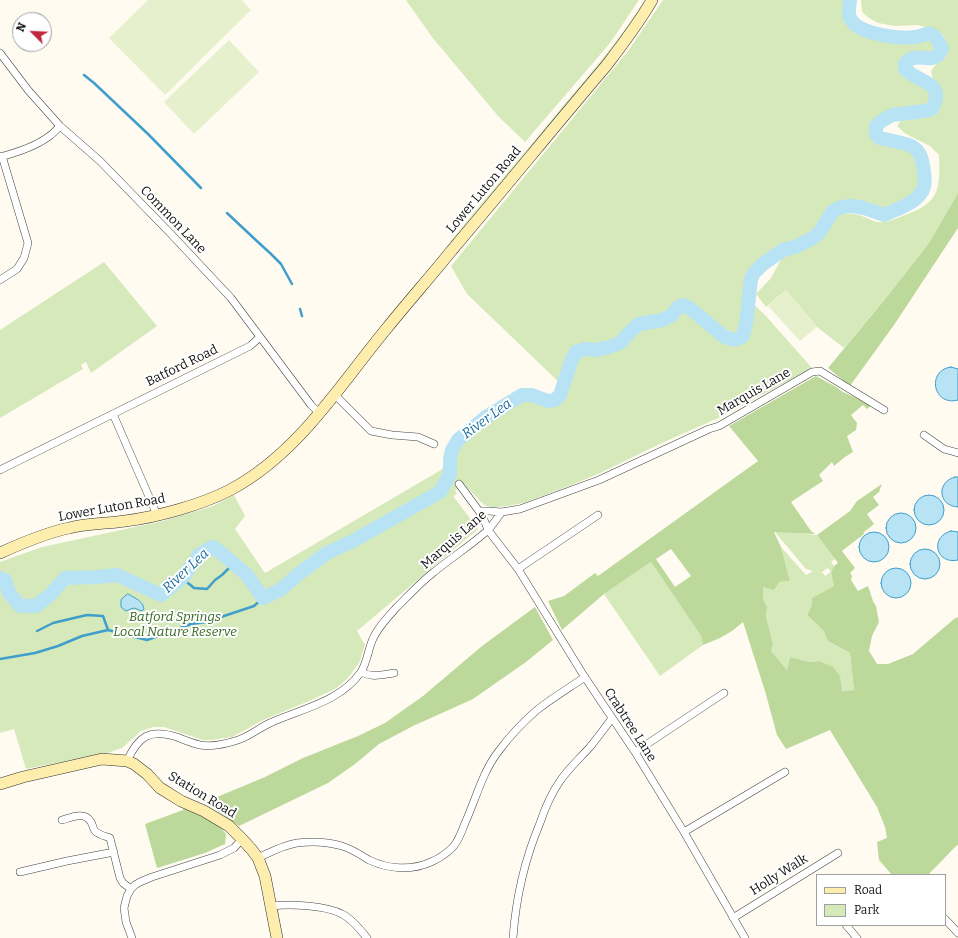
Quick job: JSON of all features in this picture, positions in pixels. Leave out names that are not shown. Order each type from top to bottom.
[{"type":"main road","name":"Lower Luton Road","points":[[0,553],[68,528],[128,521],[157,515],[211,498],[246,481],[283,452],[335,395],[387,328],[606,66],[640,20],[652,0]]},
{"type":"main road","name":"Station Road","points":[[0,784],[23,777],[102,759],[127,761],[140,767],[165,792],[204,811],[229,826],[252,850],[258,858],[265,876],[277,938]]},
{"type":"street","name":"Common Lane","points":[[0,52],[28,90],[60,126],[100,161],[231,298],[311,405],[319,413]]},
{"type":"street","points":[[0,280],[17,269],[24,258],[28,242],[1,156],[42,141],[53,134],[60,126]]},
{"type":"street","name":"Batford Road","points":[[0,470],[250,346],[260,337]]},
{"type":"street","name":"Marquis Lane","points":[[127,761],[133,749],[144,737],[156,734],[170,735],[202,745],[211,746],[246,737],[263,726],[335,695],[345,688],[361,672],[376,633],[397,608],[433,573],[488,530],[502,512],[520,509],[599,480],[709,429],[719,426],[812,372],[820,371],[884,410]]},
{"type":"street","points":[[335,395],[371,431],[392,435],[418,437],[434,444]]},
{"type":"street","points":[[113,414],[157,515]]},
{"type":"street","points":[[924,435],[944,448],[958,453]]},
{"type":"street","name":"Crabtree Lane","points":[[459,484],[479,511],[488,530],[518,569],[585,677],[635,752],[684,832],[745,938]]},
{"type":"street","points":[[479,511],[502,512]]},
{"type":"street","points":[[518,569],[598,515]]},
{"type":"street","points":[[361,672],[368,676],[394,673]]},
{"type":"street","points":[[258,858],[285,846],[297,843],[313,842],[343,847],[376,863],[391,867],[406,868],[421,866],[432,862],[453,847],[470,813],[480,783],[497,753],[509,737],[538,710],[585,677]]},
{"type":"street","points":[[635,752],[724,693]]},
{"type":"street","points":[[513,938],[517,899],[522,876],[531,846],[547,805],[560,781],[612,718]]},
{"type":"street","points":[[684,832],[785,772]]},
{"type":"street","points":[[62,820],[78,816],[86,817],[91,821],[94,830],[110,838],[120,878],[131,889]]},
{"type":"street","points":[[132,938],[124,914],[125,902],[131,889],[146,879],[220,855],[234,848],[242,839]]},
{"type":"street","points":[[20,872],[114,852]]},
{"type":"street","name":"Holly Walk","points":[[733,918],[838,853]]},
{"type":"street","points":[[271,906],[301,905],[342,914],[367,938]]},
{"type":"street","points":[[946,920],[958,933]]},
{"type":"street","points":[[847,926],[857,938]]},
{"type":"green space","points":[[148,0],[242,0],[251,10],[165,95],[109,38]]},
{"type":"green space","points":[[406,0],[639,0],[610,43],[525,142],[498,116],[432,37]]},
{"type":"green space","points":[[645,0],[648,0],[613,51],[452,242],[450,242],[606,54]]},
{"type":"green space","name":"Batford Springs Local Nature Reserve","points":[[663,0],[850,0],[850,18],[855,24],[862,28],[880,35],[900,37],[916,37],[931,34],[937,39],[942,49],[936,57],[916,57],[908,59],[905,69],[933,88],[936,93],[936,100],[932,109],[892,115],[876,126],[878,137],[910,146],[919,153],[923,162],[925,182],[922,192],[918,197],[884,215],[853,206],[838,208],[828,217],[819,233],[811,240],[795,247],[783,250],[775,255],[765,262],[751,278],[749,286],[749,300],[765,315],[812,368],[723,416],[664,442],[598,474],[523,503],[508,506],[486,506],[464,484],[455,490],[457,494],[453,496],[478,529],[357,631],[365,645],[359,663],[348,678],[335,689],[263,720],[232,737],[203,740],[164,727],[153,727],[141,731],[122,748],[107,753],[26,769],[14,729],[0,733],[0,562],[42,547],[163,521],[213,506],[234,495],[245,516],[235,529],[265,573],[441,470],[450,459],[452,450],[458,440],[486,417],[522,395],[532,395],[548,401],[555,400],[560,395],[563,386],[467,294],[451,266],[628,51]]},
{"type":"green space","points":[[861,0],[958,0],[958,193],[929,243],[844,348],[817,327],[786,290],[766,307],[756,294],[771,278],[783,256],[797,253],[817,242],[839,214],[856,214],[878,222],[889,221],[917,210],[931,200],[936,193],[939,177],[939,155],[930,146],[906,134],[898,127],[898,124],[904,119],[930,115],[937,109],[941,94],[931,71],[938,62],[946,57],[948,49],[944,36],[936,31],[918,25],[894,26],[878,23],[862,12]]},
{"type":"green space","points":[[229,40],[259,72],[194,134],[164,102]]},
{"type":"green space","points":[[958,193],[958,228],[894,325],[850,386],[828,368],[929,243]]},
{"type":"green space","points":[[104,262],[157,326],[91,373],[86,362],[81,365],[83,369],[0,418],[0,330]]},
{"type":"green space","points":[[786,290],[817,327],[800,341],[768,306]]},
{"type":"green space","points":[[816,376],[843,392],[872,405],[867,409],[863,405],[851,415],[857,423],[856,430],[847,436],[853,452],[834,466],[832,462],[819,475],[823,481],[791,502],[811,531],[815,534],[774,532],[781,547],[790,581],[779,582],[774,590],[763,587],[763,599],[767,607],[766,617],[773,643],[771,651],[787,670],[790,657],[810,662],[819,661],[833,667],[840,676],[842,691],[854,690],[850,653],[828,641],[823,630],[807,615],[812,605],[812,598],[834,586],[831,572],[834,566],[838,563],[817,535],[850,511],[857,501],[882,484],[879,492],[873,497],[879,505],[867,514],[874,524],[842,551],[855,568],[850,573],[852,576],[851,580],[858,591],[868,586],[876,606],[879,622],[872,636],[869,651],[877,664],[888,664],[913,654],[958,617],[958,845],[929,874],[891,874],[879,860],[877,842],[887,838],[885,827],[877,807],[830,730],[786,749],[777,735],[743,622],[720,638],[703,645],[701,636],[651,562],[604,594],[562,630],[548,601],[564,596],[595,573],[598,576],[758,461],[729,426]],"holes":[[[671,549],[691,576],[675,587],[656,559]]]},
{"type":"green space","points":[[774,531],[817,535],[835,559],[831,562],[834,566],[831,572],[834,586],[813,598],[812,605],[807,615],[823,630],[828,641],[850,653],[854,690],[842,691],[819,661],[810,662],[790,657],[787,670],[771,651],[773,643],[766,617],[767,607],[763,599],[763,586],[790,581],[781,547],[806,575],[813,571],[806,569]],"holes":[[[828,568],[831,572],[825,576],[822,572]]]},
{"type":"green space","points":[[651,562],[701,636],[703,645],[660,676],[604,594]]},
{"type":"green space","points":[[535,607],[553,640],[526,662],[473,699],[413,726],[379,744],[355,764],[328,783],[239,826],[205,802],[265,777],[303,758],[358,736],[385,723],[423,696],[482,646]]},
{"type":"green space","points":[[184,808],[202,813],[221,828],[226,834],[225,844],[205,853],[157,868],[145,824],[183,810]]},
{"type":"water","points":[[951,367],[958,369],[958,400],[949,401],[938,393],[936,381],[938,374]]},
{"type":"water","points":[[955,477],[958,477],[958,507],[951,506],[946,503],[942,494],[942,488],[945,484]]},
{"type":"water","points":[[929,495],[935,496],[943,504],[943,516],[935,524],[929,525],[923,524],[915,516],[914,510],[915,504],[923,496]]},
{"type":"water","points":[[901,513],[907,514],[915,522],[915,534],[907,542],[901,543],[895,542],[887,534],[886,528],[887,522],[895,514]]},
{"type":"water","points":[[951,531],[958,532],[958,560],[950,560],[945,558],[940,555],[938,550],[940,539],[944,534]]},
{"type":"water","points":[[874,532],[880,533],[888,541],[888,553],[880,561],[874,562],[868,561],[860,553],[859,547],[860,541],[868,533]]},
{"type":"water","points":[[925,549],[931,550],[939,558],[939,570],[931,578],[925,579],[919,578],[911,570],[910,564],[911,558],[919,550]]},
{"type":"water","points":[[896,568],[902,569],[910,577],[910,589],[902,597],[896,598],[890,597],[882,589],[881,583],[882,577],[890,569]]},
{"type":"water","points":[[128,594],[142,604],[144,609],[142,611],[134,608],[126,611],[121,607],[121,600]]},
{"type":"waterway","name":"River Lea","points":[[0,578],[5,580],[9,593],[20,606],[36,606],[51,594],[65,578],[117,575],[161,595],[182,578],[200,554],[213,547],[247,575],[263,598],[280,590],[327,553],[351,542],[440,492],[450,474],[450,459],[452,450],[458,440],[486,417],[522,395],[532,395],[548,401],[555,400],[560,395],[572,359],[576,352],[585,349],[597,350],[620,343],[639,324],[662,320],[672,315],[677,308],[683,305],[691,309],[723,336],[733,339],[738,339],[743,336],[751,279],[754,273],[763,264],[783,250],[795,247],[813,238],[819,233],[833,211],[841,207],[852,206],[864,208],[884,215],[913,201],[922,192],[925,184],[923,162],[917,151],[913,147],[906,144],[878,137],[876,126],[892,115],[932,109],[936,100],[936,93],[929,84],[905,69],[905,64],[915,58],[934,58],[942,49],[937,39],[931,34],[916,37],[900,37],[880,35],[862,28],[855,24],[850,18],[850,0]]},
{"type":"waterway","points":[[84,75],[148,134],[201,188]]},
{"type":"waterway","points":[[227,213],[281,264],[292,284]]},
{"type":"waterway","points":[[300,309],[302,316]]},
{"type":"waterway","points":[[182,578],[194,588],[207,589],[234,564]]},
{"type":"waterway","points":[[0,659],[35,653],[58,646],[82,636],[108,630],[147,640],[191,624],[206,622],[254,606],[263,598]]},
{"type":"waterway","points":[[37,631],[53,623],[87,615],[103,616],[108,630]]}]
